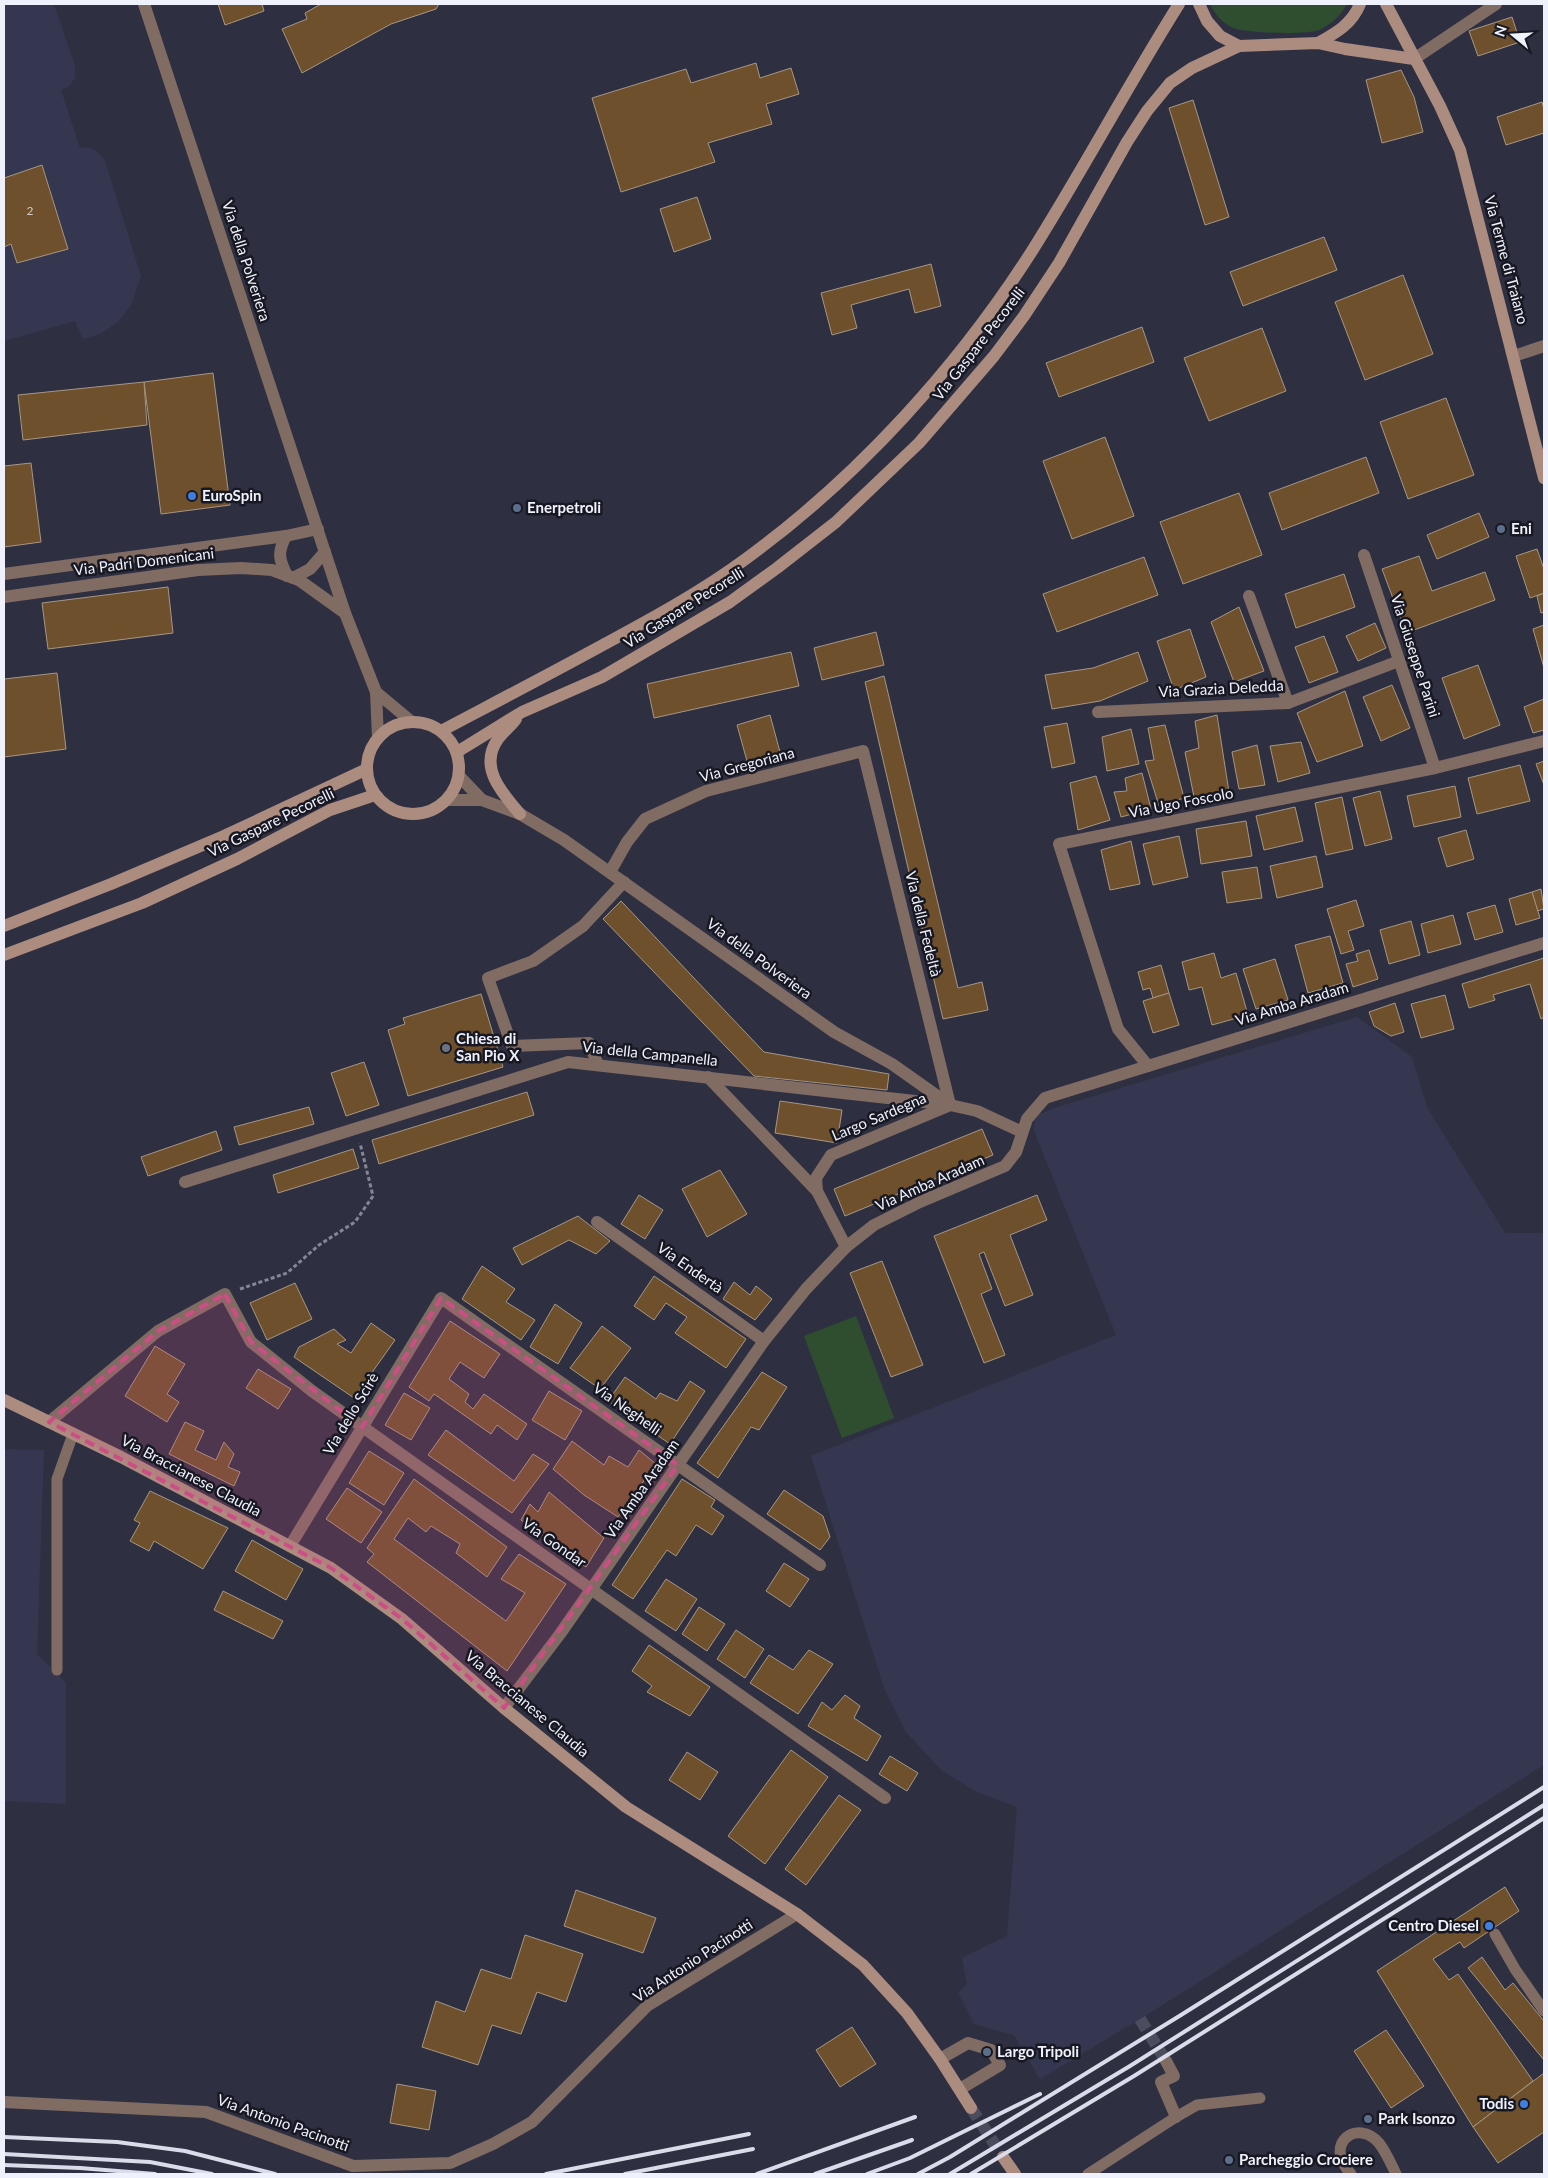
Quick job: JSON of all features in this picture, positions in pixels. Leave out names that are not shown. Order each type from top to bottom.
[{"type":"street","name":"Via della Polveriera","points":[[144,4],[318,529]]},
{"type":"street","name":"Via Gaspare Pecorelli","points":[[441,731],[669,609],[747,558],[800,516],[852,470],[927,391],[992,309],[1031,252],[1179,4]]},
{"type":"street","points":[[1199,4],[1207,22],[1220,36],[1239,46],[1318,43],[1414,59],[1496,4]]},
{"type":"street","points":[[1318,43],[1339,32],[1351,19],[1360,4]]},
{"type":"street","name":"Via Terme di Traiano","points":[[1386,4],[1440,106],[1460,150],[1544,478]]},
{"type":"street","name":"Via Gaspare Pecorelli","points":[[457,752],[522,712],[602,677],[730,602],[836,522],[919,443],[977,376],[1024,316],[1059,263],[1127,142],[1147,111],[1170,84],[1192,68],[1239,46]]},
{"type":"street","points":[[1514,356],[1544,346]]},
{"type":"street","name":"Via Padri Domenicani","points":[[4,574],[286,536],[318,529]]},
{"type":"street","points":[[318,529],[345,612],[376,692],[378,738]]},
{"type":"street","points":[[286,536],[280,547],[280,562],[290,577],[310,569],[325,552]]},
{"type":"street","name":"Via Giuseppe Parini","points":[[1364,555],[1435,768]]},
{"type":"street","name":"Via Padri Domenicani","points":[[4,597],[198,570],[241,568],[272,570],[290,577],[345,612]]},
{"type":"street","points":[[1250,596],[1288,702]]},
{"type":"street","name":"Via Grazia Deledda","points":[[1098,712],[1288,702],[1400,661]]},
{"type":"street","points":[[376,692],[412,722]]},
{"type":"street","points":[[520,814],[496,784],[490,770],[491,755],[497,740],[522,712]]},
{"type":"street","points":[[412,722],[424,723],[441,731],[449,739],[457,752],[459,776],[455,788],[447,800],[436,808],[424,813],[398,812],[386,806],[375,795],[368,777],[368,758],[378,738],[390,728],[412,722]]},
{"type":"street","name":"Via Ugo Foscolo","points":[[1148,1066],[1118,1029],[1059,844],[1435,768],[1544,741]]},
{"type":"street","name":"Via Gregoriana","points":[[610,872],[627,842],[646,819],[706,791],[864,751]]},
{"type":"street","name":"Via della Fedeltà","points":[[864,751],[950,1105]]},
{"type":"street","name":"Via Gaspare Pecorelli","points":[[4,926],[111,884],[224,836],[367,768]]},
{"type":"street","name":"Via della Polveriera","points":[[459,776],[482,800]]},
{"type":"street","name":"Via Gaspare Pecorelli","points":[[4,955],[142,902],[237,859],[330,810],[375,795]]},
{"type":"street","name":"Via della Polveriera","points":[[447,800],[482,800],[520,814],[564,840],[834,1032],[892,1064],[950,1105],[977,1111],[1022,1132]]},
{"type":"street","points":[[598,1065],[589,1043],[512,1046],[488,978],[533,961],[583,926],[624,882]]},
{"type":"street","name":"Via Amba Aradam","points":[[504,1708],[591,1590],[764,1341],[806,1289],[846,1247],[874,1225],[912,1206],[1005,1166],[1016,1152],[1027,1119],[1045,1098],[1544,943]]},
{"type":"street","name":"Via della Campanella","points":[[185,1182],[568,1062],[950,1105]]},
{"type":"street","points":[[708,1077],[817,1191],[846,1247]]},
{"type":"street","name":"Largo Sardegna","points":[[817,1191],[816,1178],[831,1155],[950,1105]]},
{"type":"street","name":"Via Endertà","points":[[597,1222],[764,1341]]},
{"type":"street","points":[[49,1422],[158,1331],[225,1294]]},
{"type":"street","name":"Via Gondar","points":[[225,1294],[251,1342],[312,1391],[885,1798]]},
{"type":"street","name":"Via dello Scirè","points":[[290,1546],[441,1298]]},
{"type":"street","name":"Via Neghelli","points":[[441,1298],[820,1565]]},
{"type":"street","name":"Via Braccianese Claudia","points":[[4,1400],[331,1568],[402,1619],[504,1708],[626,1807],[797,1914],[863,1965],[907,2013],[972,2108]]},
{"type":"street","name":"Via Antonio Pacinotti","points":[[4,2102],[206,2112],[353,2166],[450,2163],[493,2144],[532,2122],[647,2006],[797,1914]]},
{"type":"street","points":[[940,2059],[968,2043],[991,2050],[1000,2065],[960,2089]]},
{"type":"street","points":[[1166,2061],[1174,2076],[1161,2082],[1176,2117]]},
{"type":"street","points":[[1003,2157],[1015,2174]]},
{"type":"lane","points":[[56,1670],[57,1480],[73,1434]]},
{"type":"lane","points":[[1495,1934],[1515,1969],[1544,2011]]},
{"type":"lane","points":[[1088,2174],[1197,2105],[1260,2098]]},
{"type":"lane","points":[[1350,2174],[1339,2158],[1339,2148],[1345,2138],[1357,2133],[1366,2133],[1379,2142],[1396,2174]]},
{"type":"path","points":[[225,1294],[287,1273],[319,1246],[355,1222],[373,1196],[356,1128]]},
{"type":"highlighted area","points":[[225,1294],[251,1342],[362,1427],[441,1298],[678,1465],[504,1708],[402,1619],[331,1568],[49,1422],[158,1331]]},
{"type":"shaded area","points":[[4,4],[54,4],[75,66],[75,78],[69,86],[61,90],[80,148],[87,147],[96,151],[104,158],[141,276],[131,305],[118,322],[100,334],[83,339],[75,321],[4,341]]},
{"type":"shaded area","points":[[1357,1017],[1412,1057],[1427,1107],[1505,1233],[1544,1233],[1544,1765],[1140,2019],[1040,2079],[1014,2035],[974,2024],[958,1992],[967,1985],[962,1958],[1007,1936],[1017,1807],[979,1793],[942,1771],[906,1732],[884,1688],[811,1456],[1116,1335],[1034,1131],[1035,1120],[1038,1115],[1054,1108]]},
{"type":"shaded area","points":[[4,1449],[44,1450],[37,1654],[66,1683],[66,1804],[4,1801]]},
{"type":"green space","points":[[1210,4],[1347,4],[1335,19],[1324,28],[1313,32],[1279,33],[1254,32],[1233,28],[1221,20]]},
{"type":"green space","points":[[856,1316],[894,1418],[842,1438],[804,1336]]},
{"type":"building","points":[[218,4],[262,4],[264,11],[225,25]]},
{"type":"building","points":[[321,4],[439,4],[436,9],[391,24],[302,73],[282,29],[307,19],[305,13]]},
{"type":"building","points":[[1512,17],[1520,42],[1478,56],[1469,31]]},
{"type":"building","points":[[756,63],[760,78],[791,68],[799,94],[766,104],[772,124],[708,143],[715,162],[621,192],[592,98],[686,69],[691,83]]},
{"type":"building","points":[[1401,70],[1414,97],[1423,132],[1382,143],[1366,80]]},
{"type":"building","points":[[1193,100],[1229,217],[1205,225],[1169,108]]},
{"type":"building","points":[[1542,102],[1544,109],[1544,133],[1506,145],[1497,117]]},
{"type":"building","points":[[42,165],[68,249],[17,263],[11,244],[4,247],[4,178]]},
{"type":"building","points":[[697,197],[711,239],[674,252],[660,209]]},
{"type":"building","points":[[1324,237],[1337,270],[1243,306],[1230,272]]},
{"type":"building","points":[[931,264],[941,306],[915,313],[909,289],[851,305],[857,328],[832,335],[821,293]]},
{"type":"building","points":[[1403,275],[1433,354],[1365,380],[1335,302]]},
{"type":"building","points":[[1142,327],[1154,362],[1059,397],[1046,363]]},
{"type":"building","points":[[1262,328],[1286,391],[1209,421],[1184,358]]},
{"type":"building","points":[[213,373],[230,505],[161,514],[144,382]]},
{"type":"building","points":[[144,382],[147,425],[23,440],[18,395]]},
{"type":"building","points":[[1446,398],[1474,475],[1408,499],[1380,422]]},
{"type":"building","points":[[1105,437],[1134,516],[1072,539],[1043,461]]},
{"type":"building","points":[[1366,457],[1379,493],[1282,530],[1269,493]]},
{"type":"building","points":[[31,463],[41,542],[4,547],[4,466]]},
{"type":"building","points":[[1239,493],[1262,555],[1183,584],[1160,522]]},
{"type":"building","points":[[1479,513],[1489,537],[1437,559],[1427,535]]},
{"type":"building","points":[[1537,549],[1544,569],[1544,593],[1530,598],[1516,556]]},
{"type":"building","points":[[1419,556],[1432,591],[1485,572],[1495,600],[1406,633],[1382,569]]},
{"type":"building","points":[[1144,557],[1158,595],[1057,632],[1043,594]]},
{"type":"building","points":[[1344,574],[1355,607],[1296,628],[1285,594]]},
{"type":"building","points":[[168,587],[173,633],[48,649],[42,603]]},
{"type":"building","points":[[1544,593],[1544,612],[1541,613],[1537,596]]},
{"type":"building","points":[[1239,607],[1264,671],[1234,682],[1211,622]]},
{"type":"building","points":[[1375,623],[1386,648],[1358,661],[1346,636]]},
{"type":"building","points":[[1544,625],[1544,668],[1533,629]]},
{"type":"building","points":[[1190,629],[1206,677],[1174,690],[1157,641]]},
{"type":"building","points":[[876,632],[884,665],[822,680],[814,648]]},
{"type":"building","points":[[1324,636],[1338,672],[1309,683],[1295,647]]},
{"type":"building","points":[[791,652],[799,686],[654,718],[647,684]]},
{"type":"building","points":[[1138,652],[1148,681],[1100,701],[1052,709],[1045,675],[1093,668]]},
{"type":"building","points":[[1478,665],[1500,725],[1464,739],[1442,678]]},
{"type":"building","points":[[57,673],[66,749],[4,757],[4,679]]},
{"type":"building","points":[[884,676],[958,988],[982,982],[988,1010],[943,1019],[865,682]]},
{"type":"building","points":[[1392,685],[1410,728],[1381,741],[1363,697]]},
{"type":"building","points":[[1345,691],[1363,746],[1317,762],[1297,713]]},
{"type":"building","points":[[1544,699],[1544,730],[1533,733],[1524,707]]},
{"type":"building","points":[[770,715],[780,752],[747,761],[737,725]]},
{"type":"building","points":[[1217,715],[1229,792],[1195,802],[1185,752],[1199,748],[1195,721]]},
{"type":"building","points":[[1067,723],[1075,763],[1052,768],[1044,727]]},
{"type":"building","points":[[1165,725],[1184,798],[1159,806],[1145,761],[1154,760],[1148,728]]},
{"type":"building","points":[[1131,729],[1139,764],[1107,771],[1102,737]]},
{"type":"building","points":[[1301,742],[1310,773],[1278,782],[1270,746]]},
{"type":"building","points":[[1257,745],[1265,785],[1239,789],[1232,752]]},
{"type":"building","points":[[1544,761],[1544,785],[1536,764]]},
{"type":"building","points":[[1520,765],[1530,801],[1477,814],[1468,778]]},
{"type":"building","points":[[1142,773],[1151,809],[1121,817],[1114,792],[1127,791],[1125,778]]},
{"type":"building","points":[[1096,776],[1110,820],[1078,830],[1070,783]]},
{"type":"building","points":[[1455,786],[1461,817],[1414,827],[1407,796]]},
{"type":"building","points":[[1380,791],[1392,839],[1365,846],[1353,798]]},
{"type":"building","points":[[1342,797],[1353,849],[1326,855],[1315,803]]},
{"type":"building","points":[[1295,807],[1303,841],[1264,850],[1256,816]]},
{"type":"building","points":[[1246,821],[1252,856],[1201,864],[1196,829]]},
{"type":"building","points":[[1466,830],[1474,859],[1447,867],[1438,838]]},
{"type":"building","points":[[1179,836],[1188,877],[1153,885],[1143,844]]},
{"type":"building","points":[[1131,841],[1140,884],[1110,890],[1101,850]]},
{"type":"building","points":[[1316,856],[1323,887],[1277,898],[1270,866]]},
{"type":"building","points":[[1257,867],[1262,898],[1227,903],[1222,872]]},
{"type":"building","points":[[1541,889],[1544,909],[1537,911],[1532,892]]},
{"type":"building","points":[[1532,892],[1540,918],[1516,925],[1509,899]]},
{"type":"building","points":[[1356,900],[1364,926],[1348,931],[1354,950],[1341,954],[1327,909]]},
{"type":"building","points":[[621,901],[764,1052],[889,1074],[887,1090],[754,1076],[603,919]]},
{"type":"building","points":[[1495,905],[1503,932],[1475,940],[1467,913]]},
{"type":"building","points":[[1453,915],[1461,944],[1428,953],[1421,924]]},
{"type":"building","points":[[1411,921],[1420,955],[1389,964],[1380,930]]},
{"type":"building","points":[[1330,936],[1343,983],[1308,993],[1295,945]]},
{"type":"building","points":[[1369,950],[1378,979],[1353,987],[1346,964],[1358,961],[1356,954]]},
{"type":"building","points":[[1214,953],[1221,978],[1236,973],[1248,1015],[1212,1025],[1202,987],[1189,990],[1182,962]]},
{"type":"building","points":[[1544,958],[1544,1017],[1541,1019],[1530,984],[1493,995],[1495,1000],[1469,1008],[1462,984]]},
{"type":"building","points":[[1275,959],[1288,1000],[1256,1009],[1243,969]]},
{"type":"building","points":[[1161,965],[1169,993],[1153,998],[1150,988],[1143,990],[1138,972]]},
{"type":"building","points":[[1169,993],[1179,1025],[1153,1033],[1143,1001]]},
{"type":"building","name":"Chiesa di San Pio X","points":[[481,994],[503,1067],[408,1096],[388,1030],[405,1024],[403,1018]]},
{"type":"building","points":[[1445,995],[1454,1029],[1421,1038],[1411,1004]]},
{"type":"building","points":[[1395,1003],[1404,1032],[1391,1036],[1374,1026],[1369,1012]]},
{"type":"building","points":[[364,1062],[379,1105],[346,1116],[331,1073]]},
{"type":"building","points":[[527,1092],[534,1115],[379,1164],[372,1140]]},
{"type":"building","points":[[780,1101],[842,1110],[837,1143],[775,1133]]},
{"type":"building","points":[[309,1107],[314,1124],[239,1145],[234,1127]]},
{"type":"building","points":[[982,1129],[993,1155],[845,1216],[834,1189]]},
{"type":"building","points":[[216,1131],[222,1150],[148,1176],[141,1157]]},
{"type":"building","points":[[353,1149],[359,1168],[278,1193],[273,1175]]},
{"type":"building","points":[[720,1170],[747,1214],[707,1237],[682,1189]]},
{"type":"building","points":[[639,1195],[663,1210],[645,1239],[621,1224]]},
{"type":"building","points":[[1037,1195],[1047,1220],[1010,1235],[1033,1295],[1005,1306],[984,1252],[979,1254],[992,1289],[981,1294],[1005,1355],[984,1363],[934,1236]]},
{"type":"building","points":[[578,1216],[610,1241],[596,1254],[569,1240],[522,1265],[513,1248]]},
{"type":"building","points":[[882,1261],[923,1365],[891,1377],[850,1273]]},
{"type":"building","points":[[482,1266],[515,1289],[506,1302],[535,1320],[521,1340],[462,1299]]},
{"type":"building","points":[[654,1276],[746,1339],[726,1368],[675,1333],[687,1317],[666,1303],[654,1320],[634,1306]]},
{"type":"building","points":[[734,1282],[750,1295],[756,1286],[772,1299],[755,1320],[723,1299]]},
{"type":"building","points":[[295,1283],[312,1319],[267,1340],[250,1303]]},
{"type":"building","points":[[555,1304],[582,1323],[558,1364],[530,1347]]},
{"type":"building","points":[[450,1321],[500,1354],[484,1378],[460,1362],[449,1379],[469,1394],[465,1402],[473,1409],[484,1394],[527,1424],[517,1440],[497,1425],[491,1434],[434,1394],[429,1401],[409,1387]]},
{"type":"building","points":[[371,1323],[395,1340],[354,1398],[294,1357],[299,1347],[334,1329],[346,1340],[337,1344],[351,1353]]},
{"type":"building","points":[[602,1326],[631,1348],[600,1389],[570,1368]]},
{"type":"building","points":[[155,1346],[185,1364],[167,1394],[179,1402],[167,1422],[125,1396]]},
{"type":"building","points":[[258,1369],[291,1389],[278,1409],[246,1388]]},
{"type":"building","points":[[762,1372],[787,1387],[759,1430],[751,1427],[718,1478],[697,1463]]},
{"type":"building","points":[[625,1377],[656,1399],[660,1393],[677,1401],[690,1381],[705,1391],[670,1444],[608,1401]]},
{"type":"building","points":[[549,1391],[582,1411],[565,1440],[532,1420]]},
{"type":"building","points":[[404,1393],[430,1408],[411,1440],[385,1425]]},
{"type":"building","points":[[185,1422],[204,1431],[195,1450],[216,1460],[224,1442],[234,1454],[228,1467],[240,1472],[234,1486],[169,1454]]},
{"type":"building","points":[[446,1430],[514,1481],[533,1454],[549,1464],[512,1513],[428,1455]]},
{"type":"building","points":[[572,1441],[604,1465],[609,1456],[628,1467],[639,1450],[656,1464],[618,1517],[584,1495],[553,1469]]},
{"type":"building","points":[[369,1451],[404,1473],[384,1505],[349,1483]]},
{"type":"building","points":[[414,1479],[507,1547],[487,1577],[456,1553],[460,1544],[431,1526],[426,1532],[408,1518],[394,1539],[506,1621],[525,1593],[501,1579],[519,1554],[566,1584],[507,1671],[367,1562],[374,1554],[367,1548]]},
{"type":"building","points":[[682,1479],[715,1500],[711,1507],[724,1516],[712,1535],[696,1525],[676,1556],[667,1550],[633,1599],[612,1585]]},
{"type":"building","points":[[347,1488],[382,1512],[361,1543],[326,1519]]},
{"type":"building","points":[[784,1490],[823,1516],[830,1537],[820,1550],[767,1514]]},
{"type":"building","points":[[150,1491],[228,1528],[203,1569],[154,1541],[149,1551],[130,1541],[140,1523],[134,1520]]},
{"type":"building","points":[[549,1492],[604,1538],[586,1567],[521,1520],[530,1504],[538,1512]]},
{"type":"building","points":[[252,1540],[303,1569],[286,1600],[235,1571]]},
{"type":"building","points":[[784,1563],[809,1579],[790,1607],[766,1591]]},
{"type":"building","points":[[666,1579],[697,1599],[676,1631],[645,1611]]},
{"type":"building","points":[[223,1591],[283,1621],[273,1639],[214,1610]]},
{"type":"building","points":[[699,1607],[725,1624],[707,1651],[682,1634]]},
{"type":"building","points":[[736,1630],[764,1649],[745,1678],[717,1659]]},
{"type":"building","points":[[649,1645],[710,1687],[690,1716],[647,1692],[652,1686],[632,1671]]},
{"type":"building","points":[[809,1650],[833,1664],[798,1714],[750,1683],[769,1655],[793,1670]]},
{"type":"building","points":[[845,1695],[860,1706],[854,1718],[881,1736],[867,1761],[808,1726],[822,1702],[832,1710]]},
{"type":"building","points":[[791,1750],[828,1777],[765,1864],[728,1836]]},
{"type":"building","points":[[687,1752],[718,1772],[700,1800],[669,1780]]},
{"type":"building","points":[[890,1756],[918,1773],[907,1791],[879,1774]]},
{"type":"building","points":[[839,1795],[861,1810],[806,1885],[785,1869]]},
{"type":"building","points":[[1505,1887],[1519,1911],[1464,1948],[1460,1942],[1433,1959],[1449,1980],[1458,1974],[1533,2081],[1473,2127],[1377,1971]]},
{"type":"building","points":[[576,1890],[656,1918],[643,1953],[564,1926]]},
{"type":"building","points":[[525,1935],[583,1954],[566,2002],[537,1992],[521,2034],[492,2025],[478,2065],[422,2047],[436,2001],[465,2012],[481,1969],[511,1979]]},
{"type":"building","points":[[1482,1957],[1505,1990],[1513,1983],[1544,2021],[1544,2060],[1468,1968]]},
{"type":"building","points":[[852,2027],[876,2064],[840,2087],[816,2050]]},
{"type":"building","points":[[1386,2030],[1424,2086],[1391,2108],[1354,2051]]},
{"type":"building","name":"Todis","points":[[1544,2073],[1544,2132],[1498,2163],[1473,2127]]},
{"type":"building","points":[[397,2084],[436,2091],[429,2130],[390,2123]]},
{"type":"tunnel","points":[[1140,2019],[1166,2061]]},
{"type":"tunnel","points":[[971,2108],[1003,2157]]},
{"type":"railway","points":[[918,2174],[950,2157],[1181,2015],[1544,1787]]},
{"type":"railway","points":[[950,2174],[1130,2066],[1544,1805]]},
{"type":"railway","points":[[971,2174],[1134,2076],[1544,1818]]},
{"type":"railway","points":[[867,2174],[910,2158],[1040,2094]]},
{"type":"railway","points":[[757,2174],[915,2117]]},
{"type":"railway","points":[[546,2174],[749,2134]]},
{"type":"railway","points":[[4,2137],[117,2142],[185,2151],[275,2174]]},
{"type":"railway","points":[[815,2174],[912,2140]]},
{"type":"railway","points":[[625,2174],[753,2149]]},
{"type":"railway","points":[[4,2154],[150,2162],[212,2174]]},
{"type":"railway","points":[[4,2165],[80,2168],[155,2174]]},
{"type":"place","name":"EuroSpin","points":[[192,496]]},
{"type":"place","name":"Enerpetroli","points":[[517,508]]},
{"type":"place","name":"Eni","points":[[1501,529]]},
{"type":"place","name":"Chiesa di San Pio X","points":[[446,1048]]},
{"type":"place","name":"Centro Diesel","points":[[1489,1926]]},
{"type":"place","name":"Largo Tripoli","points":[[987,2052]]},
{"type":"place","name":"Todis","points":[[1524,2104]]},
{"type":"place","name":"Park Isonzo","points":[[1368,2119]]},
{"type":"place","name":"Parcheggio Crociere","points":[[1229,2160]]}]
